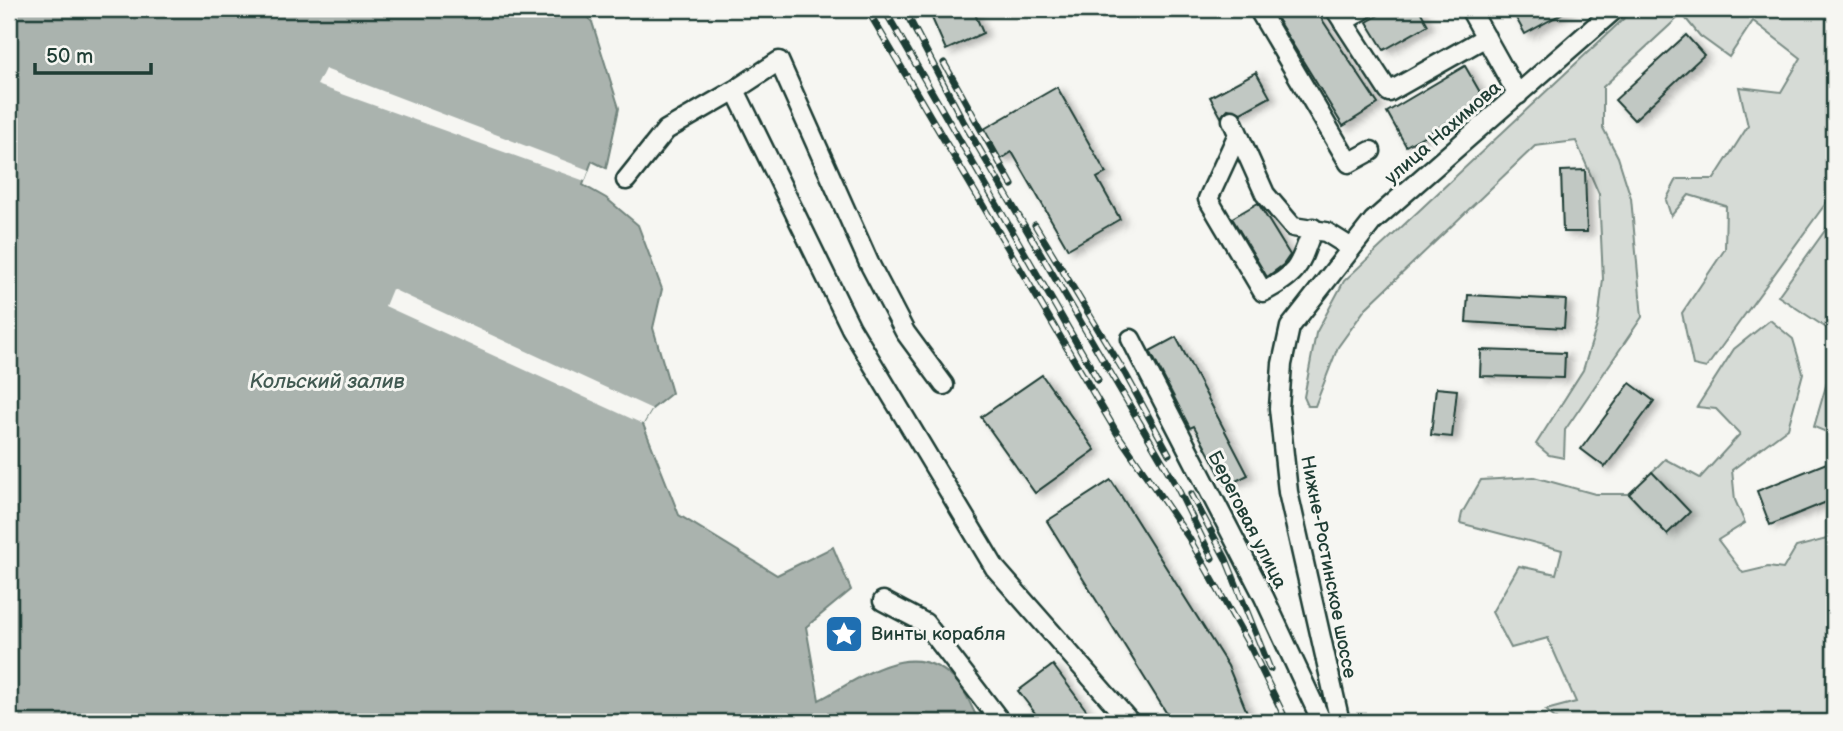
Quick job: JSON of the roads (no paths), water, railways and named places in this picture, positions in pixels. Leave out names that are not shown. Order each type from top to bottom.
[{"type":"street","points":[[1264,9],[1260,12],[1349,163],[1371,151]]},
{"type":"street","points":[[1364,9],[1339,15],[1390,92],[1486,37]]},
{"type":"street","points":[[1470,9],[1518,95]]},
{"type":"street","name":"улица Нахимова","points":[[1310,300],[1373,221],[1615,9]]},
{"type":"street","points":[[626,180],[666,130],[779,61],[869,263],[905,332],[944,385]]},
{"type":"street","points":[[735,90],[851,328],[995,568],[1130,722]]},
{"type":"street","points":[[1313,228],[1298,267],[1289,279],[1263,292],[1208,199],[1235,127],[1265,194],[1293,227],[1313,228],[1350,247]]},
{"type":"street","name":"Нижне-Ростинское шоссе","points":[[1310,300],[1290,327],[1279,408],[1288,492],[1340,722]]},
{"type":"street","name":"Береговая улица","points":[[1131,339],[1264,597],[1322,722]]},
{"type":"street","points":[[883,601],[925,622],[1001,722]]},
{"type":"water","name":"Кольский залив","points":[[9,9],[581,9],[592,22],[619,108],[606,168],[592,161],[583,185],[606,198],[638,225],[662,289],[653,328],[672,393],[652,409],[643,424],[679,515],[777,575],[833,547],[851,590],[806,627],[819,700],[890,664],[925,662],[942,669],[959,684],[979,722],[9,722]]},
{"type":"railway","points":[[867,9],[1117,433],[1189,538],[1252,650],[1287,722]]},
{"type":"railway","points":[[884,9],[1098,380]]},
{"type":"railway","points":[[904,9],[963,121],[1175,483],[1212,558]]},
{"type":"railway","points":[[944,63],[1012,185]]},
{"type":"railway","points":[[1035,225],[1126,375],[1169,454]]},
{"type":"railway","points":[[1191,494],[1226,559],[1270,669]]},
{"type":"place","name":"Винты корабля","points":[[844,634]]}]
